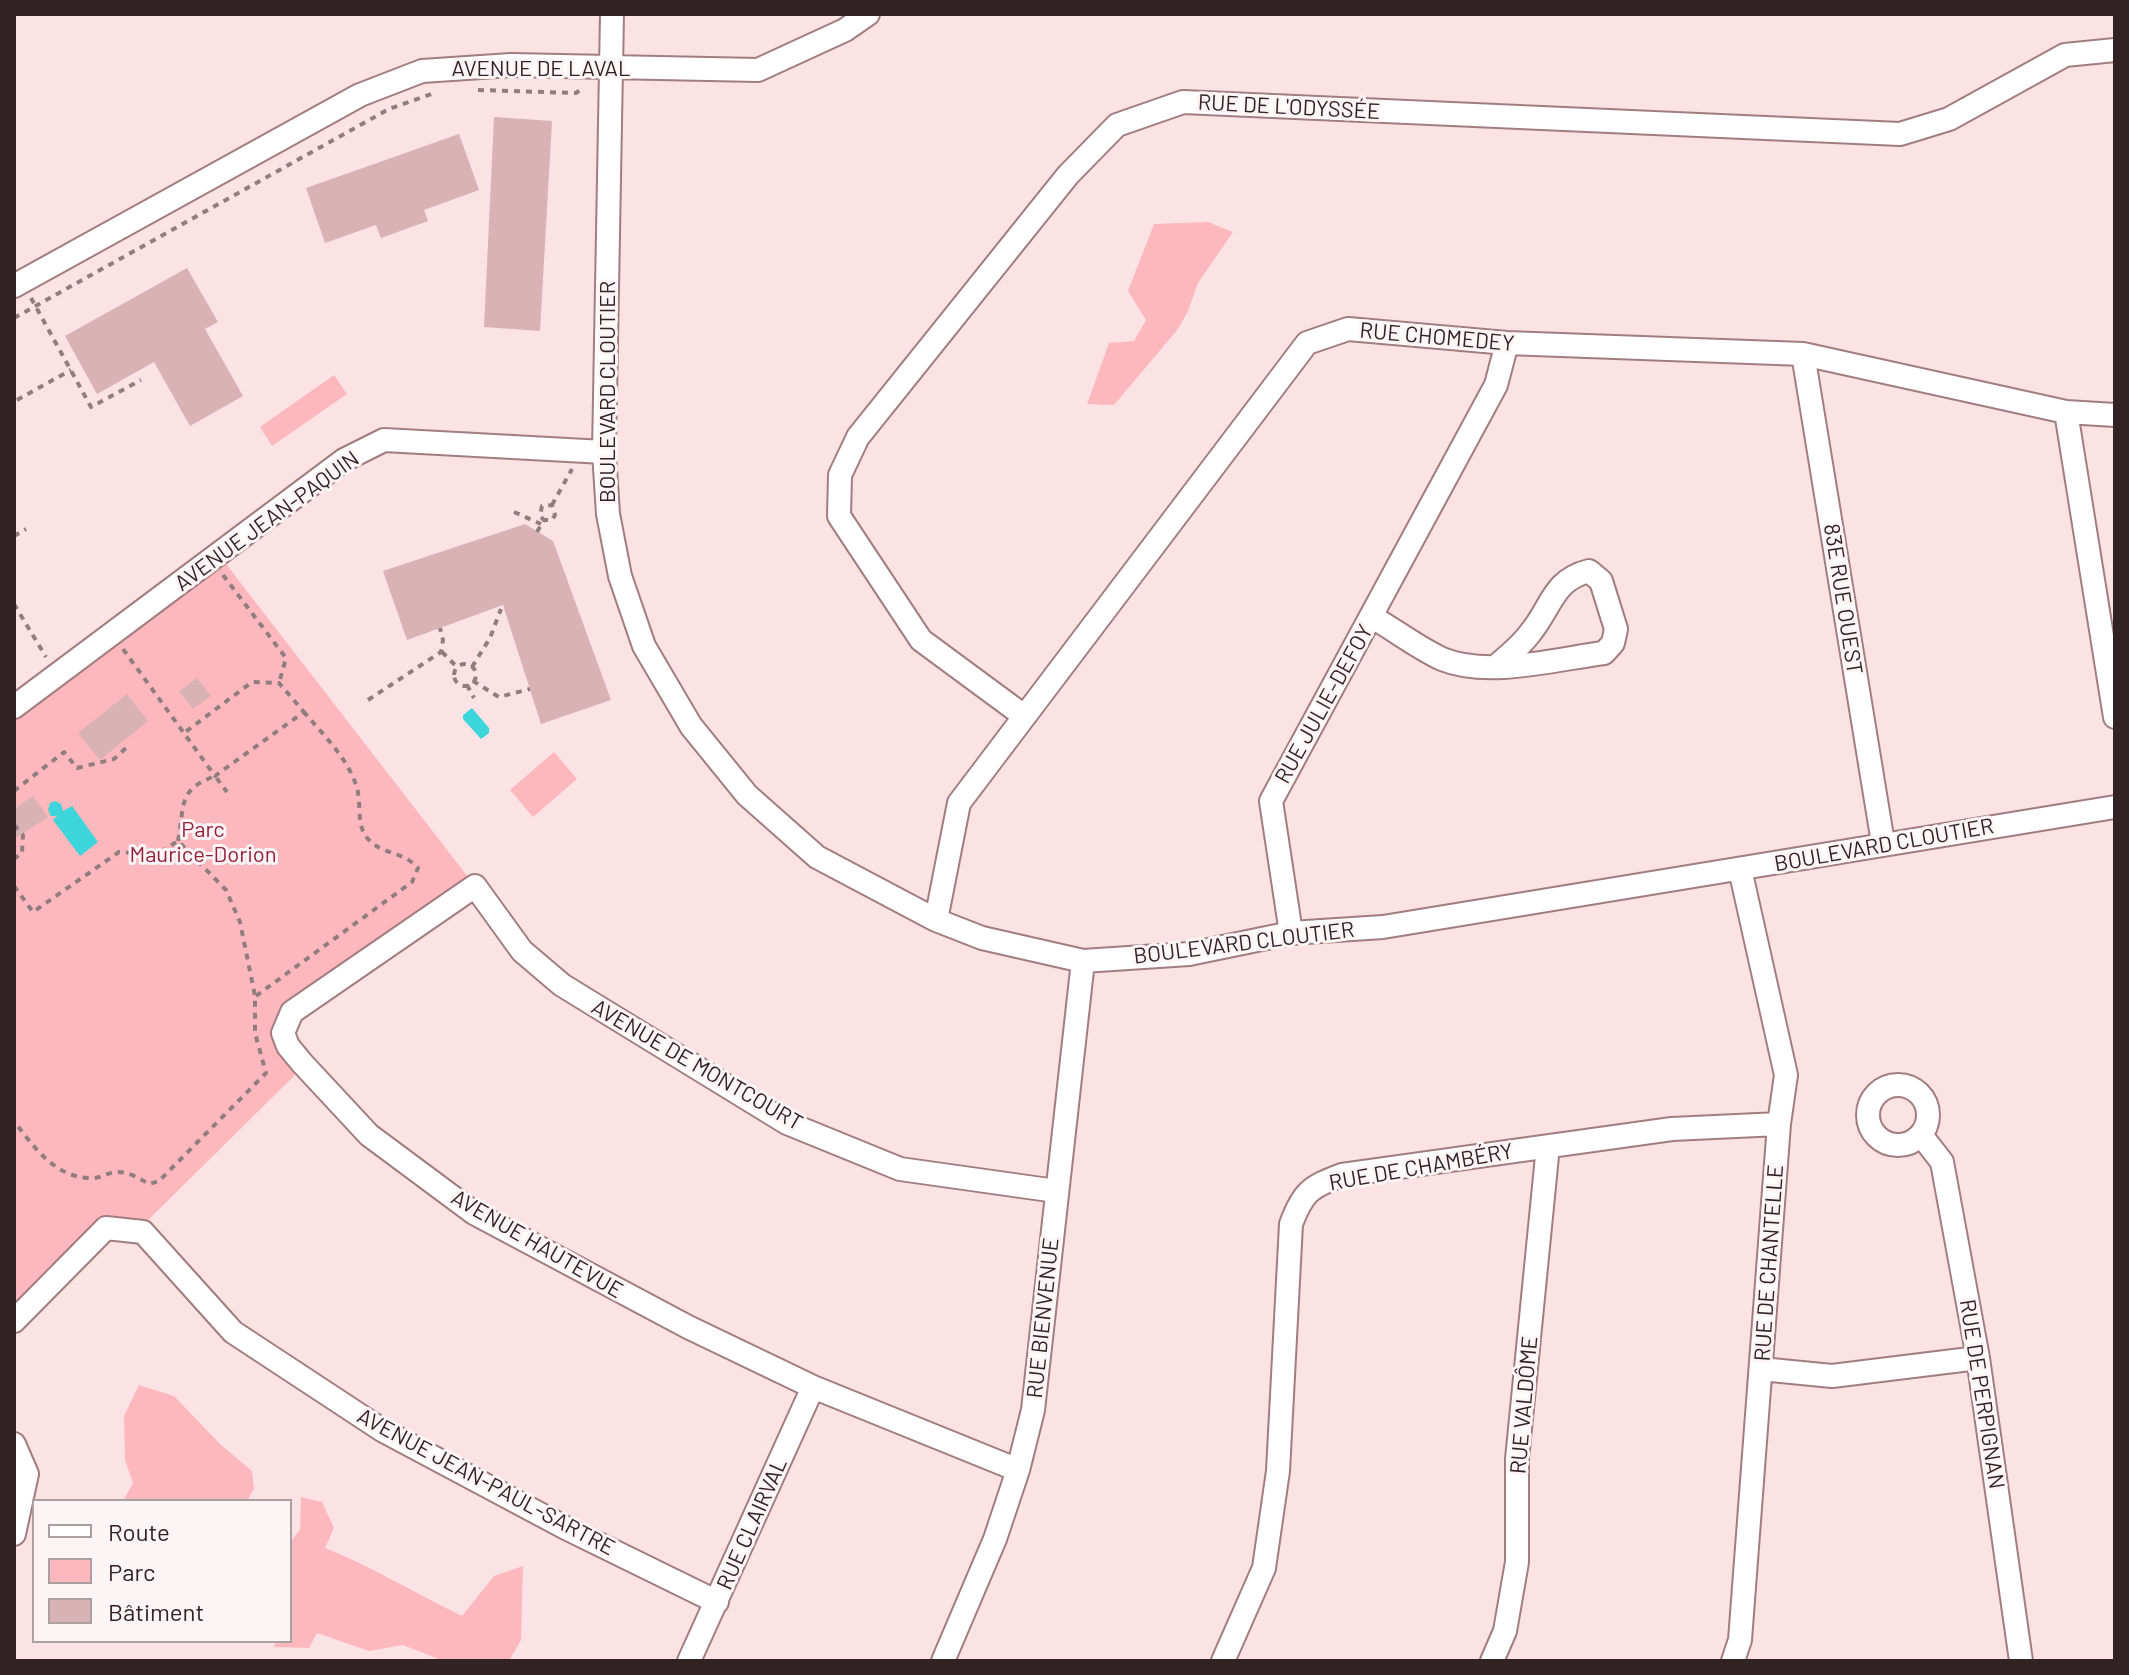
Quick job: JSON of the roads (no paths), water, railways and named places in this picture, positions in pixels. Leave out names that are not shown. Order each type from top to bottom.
[{"type":"street","name":"BOULEVARD CLOUTIER","points":[[612,14],[593,451],[620,576],[644,646],[691,726],[747,795],[817,857],[936,920],[982,938],[1083,961],[1189,954],[1291,933],[1383,927],[2115,807]]},
{"type":"street","name":"AVENUE DE LAVAL","points":[[18,284],[360,95],[422,71],[511,65],[758,70],[845,30],[868,14]]},
{"type":"street","name":"RUE DE L'ODYSSÉE","points":[[1024,716],[921,640],[839,516],[840,475],[858,437],[1068,175],[1117,125],[1183,102],[1900,134],[1949,119],[2065,55],[2115,50]]},
{"type":"street","name":"RUE CHOMEDEY","points":[[936,920],[959,803],[1307,343],[1348,329],[1507,343],[1803,354],[2066,412],[2115,416]]},
{"type":"street","name":"RUE JULIE-DEFOY","points":[[1291,933],[1271,801],[1496,385],[1507,343]]},
{"type":"street","name":"83E RUE OUEST","points":[[1803,354],[1883,843]]},
{"type":"street","points":[[2066,412],[2115,717]]},
{"type":"street","name":"AVENUE JEAN-PAQUIN","points":[[14,707],[344,460],[384,440],[593,451]]},
{"type":"street","name":"RUE JULIE-DEFOY","points":[[1372,617],[1442,659],[1471,666],[1495,667],[1604,653],[1613,643],[1616,629],[1601,581],[1589,571],[1572,575],[1559,587],[1532,631],[1495,667]]},
{"type":"street","name":"RUE DE CHANTELLE","points":[[1733,1661],[1740,1640],[1779,1124],[1786,1075],[1740,869]]},
{"type":"street","name":"AVENUE DE MONTCOURT","points":[[475,886],[522,951],[562,985],[787,1123],[900,1169],[1056,1191]]},
{"type":"street","name":"AVENUE HAUTEVUE","points":[[475,886],[292,1012],[283,1033],[288,1046],[369,1135],[474,1213],[688,1327],[813,1387],[1018,1470]]},
{"type":"street","name":"RUE BIENVENUE","points":[[943,1661],[995,1539],[1018,1470],[1033,1410],[1083,961]]},
{"type":"street","name":"RUE DE CHAMBÉRY","points":[[1223,1661],[1264,1568],[1278,1471],[1287,1250],[1299,1201],[1314,1185],[1342,1175],[1672,1129],[1779,1124]]},
{"type":"street","name":"RUE DE PERPIGNAN","points":[[1921,1135],[1942,1162],[1978,1358],[2021,1661]]},
{"type":"street","name":"RUE VALDÔME","points":[[1492,1661],[1505,1631],[1517,1562],[1517,1459],[1548,1146]]},
{"type":"street","name":"AVENUE JEAN-PAUL-SARTRE","points":[[14,1321],[106,1228],[143,1232],[233,1332],[382,1430],[564,1527],[717,1602]]},
{"type":"street","points":[[1761,1369],[1832,1376],[1978,1358]]},
{"type":"street","name":"RUE CLAIRVAL","points":[[689,1661],[813,1387]]},
{"type":"street","points":[[14,1444],[27,1474],[14,1534]]},
{"type":"water","points":[[472,708],[489,728],[489,733],[481,739],[463,719],[463,715]]},
{"type":"water","points":[[55,801],[61,804],[63,811],[72,806],[98,842],[80,856],[53,820],[57,816],[51,816],[48,810],[50,803]]},
{"type":"park label","name":"Parc Maurice-Dorion","points":[[203,842]]}]
